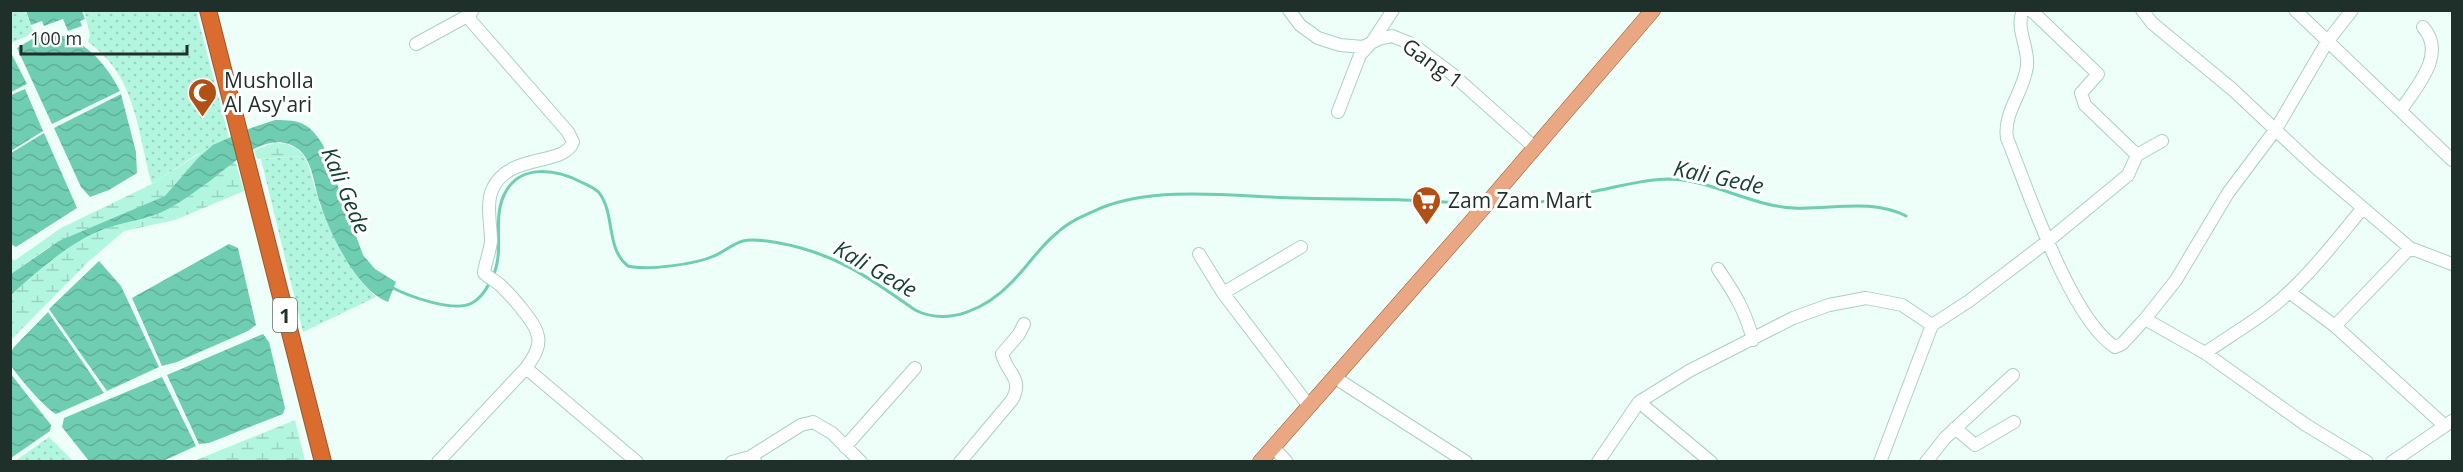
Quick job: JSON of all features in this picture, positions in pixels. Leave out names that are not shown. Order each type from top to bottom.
[{"type":"highway","name":"1","points":[[208,10],[323,462]]},
{"type":"main road","points":[[1260,462],[1653,10]]},
{"type":"street","name":"Gang 1","points":[[1289,10],[1300,25],[1318,38],[1355,47],[1392,36],[1412,44],[1451,73],[1534,147]]},
{"type":"street","points":[[1338,112],[1360,55],[1372,42],[1393,10]]},
{"type":"street","points":[[2023,10],[2020,24],[2027,68],[2005,125],[2007,138],[2048,241],[2072,291],[2104,339],[2115,347],[2122,344],[2145,319],[2176,280],[2228,193],[2276,129],[2327,42],[2352,10]]},
{"type":"street","points":[[2031,10],[2098,75],[2081,93],[2081,98],[2085,105],[2138,155]]},
{"type":"street","points":[[2142,10],[2152,23],[2276,129],[2314,167],[2410,248],[2452,264]]},
{"type":"street","points":[[2295,10],[2452,160]]},
{"type":"street","points":[[416,44],[471,13],[471,21],[568,132],[573,142],[567,152],[525,162],[509,171],[497,181],[492,190],[491,243],[483,272],[498,284],[537,333],[536,352],[526,368],[438,462]]},
{"type":"street","points":[[2401,110],[2425,74],[2434,49],[2430,35],[2423,27]]},
{"type":"street","points":[[1880,462],[1932,325],[1969,301],[2048,241],[2128,174],[2138,155],[2162,141]]},
{"type":"street","points":[[2205,353],[2267,311],[2289,292],[2330,249],[2362,208]]},
{"type":"street","points":[[1223,293],[1301,247]]},
{"type":"street","points":[[2335,326],[2410,248]]},
{"type":"street","points":[[1199,254],[1223,293],[1309,406]]},
{"type":"street","points":[[1718,269],[1747,315],[1753,340]]},
{"type":"street","points":[[2289,292],[2335,326],[2449,424],[2392,462]]},
{"type":"street","points":[[1598,462],[1639,402],[1689,371],[1793,318],[1829,305],[1866,298],[1902,305],[1932,325]]},
{"type":"street","points":[[2145,319],[2205,353],[2306,425],[2367,462]]},
{"type":"street","points":[[960,462],[1017,391],[1016,381],[1002,354],[1019,334],[1024,324]]},
{"type":"street","points":[[526,368],[637,462]]},
{"type":"street","points":[[845,447],[915,368]]},
{"type":"street","points":[[1926,462],[1955,429],[2013,375]]},
{"type":"street","points":[[1334,377],[1462,461]]},
{"type":"street","points":[[1639,402],[1711,462]]},
{"type":"street","points":[[732,462],[753,459],[807,422],[819,424],[861,462]]},
{"type":"street","points":[[1955,429],[1975,445],[2014,422]]},
{"type":"street","points":[[1272,447],[1287,462]]},
{"type":"green space","points":[[10,11],[25,11],[34,33],[11,43]]},
{"type":"green space","points":[[84,11],[196,11],[229,138],[196,155],[152,184],[133,106],[126,88],[104,56],[88,42],[90,35]]},
{"type":"green space","points":[[274,143],[296,148],[304,156],[309,167],[302,156],[257,159],[254,150]]},
{"type":"green space","points":[[213,145],[171,207],[235,160],[244,191],[175,220],[124,231],[88,262],[11,340],[11,295],[62,250],[49,247],[11,274],[10,257],[14,261],[61,228],[152,184]]},
{"type":"green space","points":[[302,156],[309,167],[320,206],[360,280],[376,297],[303,332],[261,159]]},
{"type":"green space","points":[[295,420],[305,461],[194,461]]},
{"type":"green space","points":[[49,437],[73,461],[15,461]]},
{"type":"water","points":[[26,11],[82,11],[85,19],[80,21],[82,26],[68,31],[63,19],[44,26],[42,21],[31,25]]},
{"type":"water","points":[[50,33],[73,40],[92,53],[108,71],[120,91],[52,124],[17,48],[37,36]]},
{"type":"water","points":[[10,51],[27,84],[11,92],[10,92]]},
{"type":"water","points":[[25,89],[43,131],[11,151],[11,95]]},
{"type":"water","points":[[121,94],[136,152],[137,173],[109,190],[90,197],[81,187],[54,128]]},
{"type":"water","points":[[275,120],[304,124],[323,145],[363,255],[375,269],[396,282],[388,302],[366,286],[346,260],[325,216],[310,167],[303,154],[287,143],[275,142],[251,150],[168,209],[152,216],[104,229],[78,241],[54,258],[11,295],[11,274],[59,241],[165,196],[198,158],[213,145]]},
{"type":"water","points":[[44,133],[77,208],[16,247],[11,244],[11,153]]},
{"type":"water","points":[[229,244],[238,248],[256,325],[248,331],[177,362],[162,366],[132,298]]},
{"type":"water","points":[[99,261],[121,286],[159,367],[107,391],[49,309]]},
{"type":"water","points":[[48,312],[104,393],[56,414],[24,383],[13,369],[10,360],[14,347]]},
{"type":"water","points":[[263,334],[269,342],[285,408],[283,414],[209,443],[199,444],[167,375]]},
{"type":"water","points":[[10,373],[51,425],[50,431],[11,458]]},
{"type":"water","points":[[162,377],[196,446],[163,461],[89,461],[62,427],[64,418]]},
{"type":"waterway","name":"Kali Gede","points":[[493,276],[498,256],[499,215],[504,195],[519,178],[528,173],[539,172],[561,174],[598,192],[605,202],[616,251],[628,266],[647,268],[684,264],[714,256],[743,241],[770,241],[799,247],[835,260],[867,277],[915,310],[928,315],[941,316],[967,312],[991,300],[1012,282],[1045,243],[1063,228],[1101,208],[1123,201],[1173,194],[1199,194],[1411,200],[1477,205]]},
{"type":"waterway","name":"Kali Gede","points":[[1493,206],[1537,202],[1639,182],[1669,179],[1685,180],[1778,206],[1794,208],[1879,207],[1906,216]]},
{"type":"waterway","name":"Kali Gede","points":[[391,287],[431,302],[464,306],[478,299],[490,282]]},
{"type":"place","name":"Musholla Al Asy'ari","points":[[203,118]]},
{"type":"place","name":"Zam Zam Mart","points":[[1427,226]]}]
